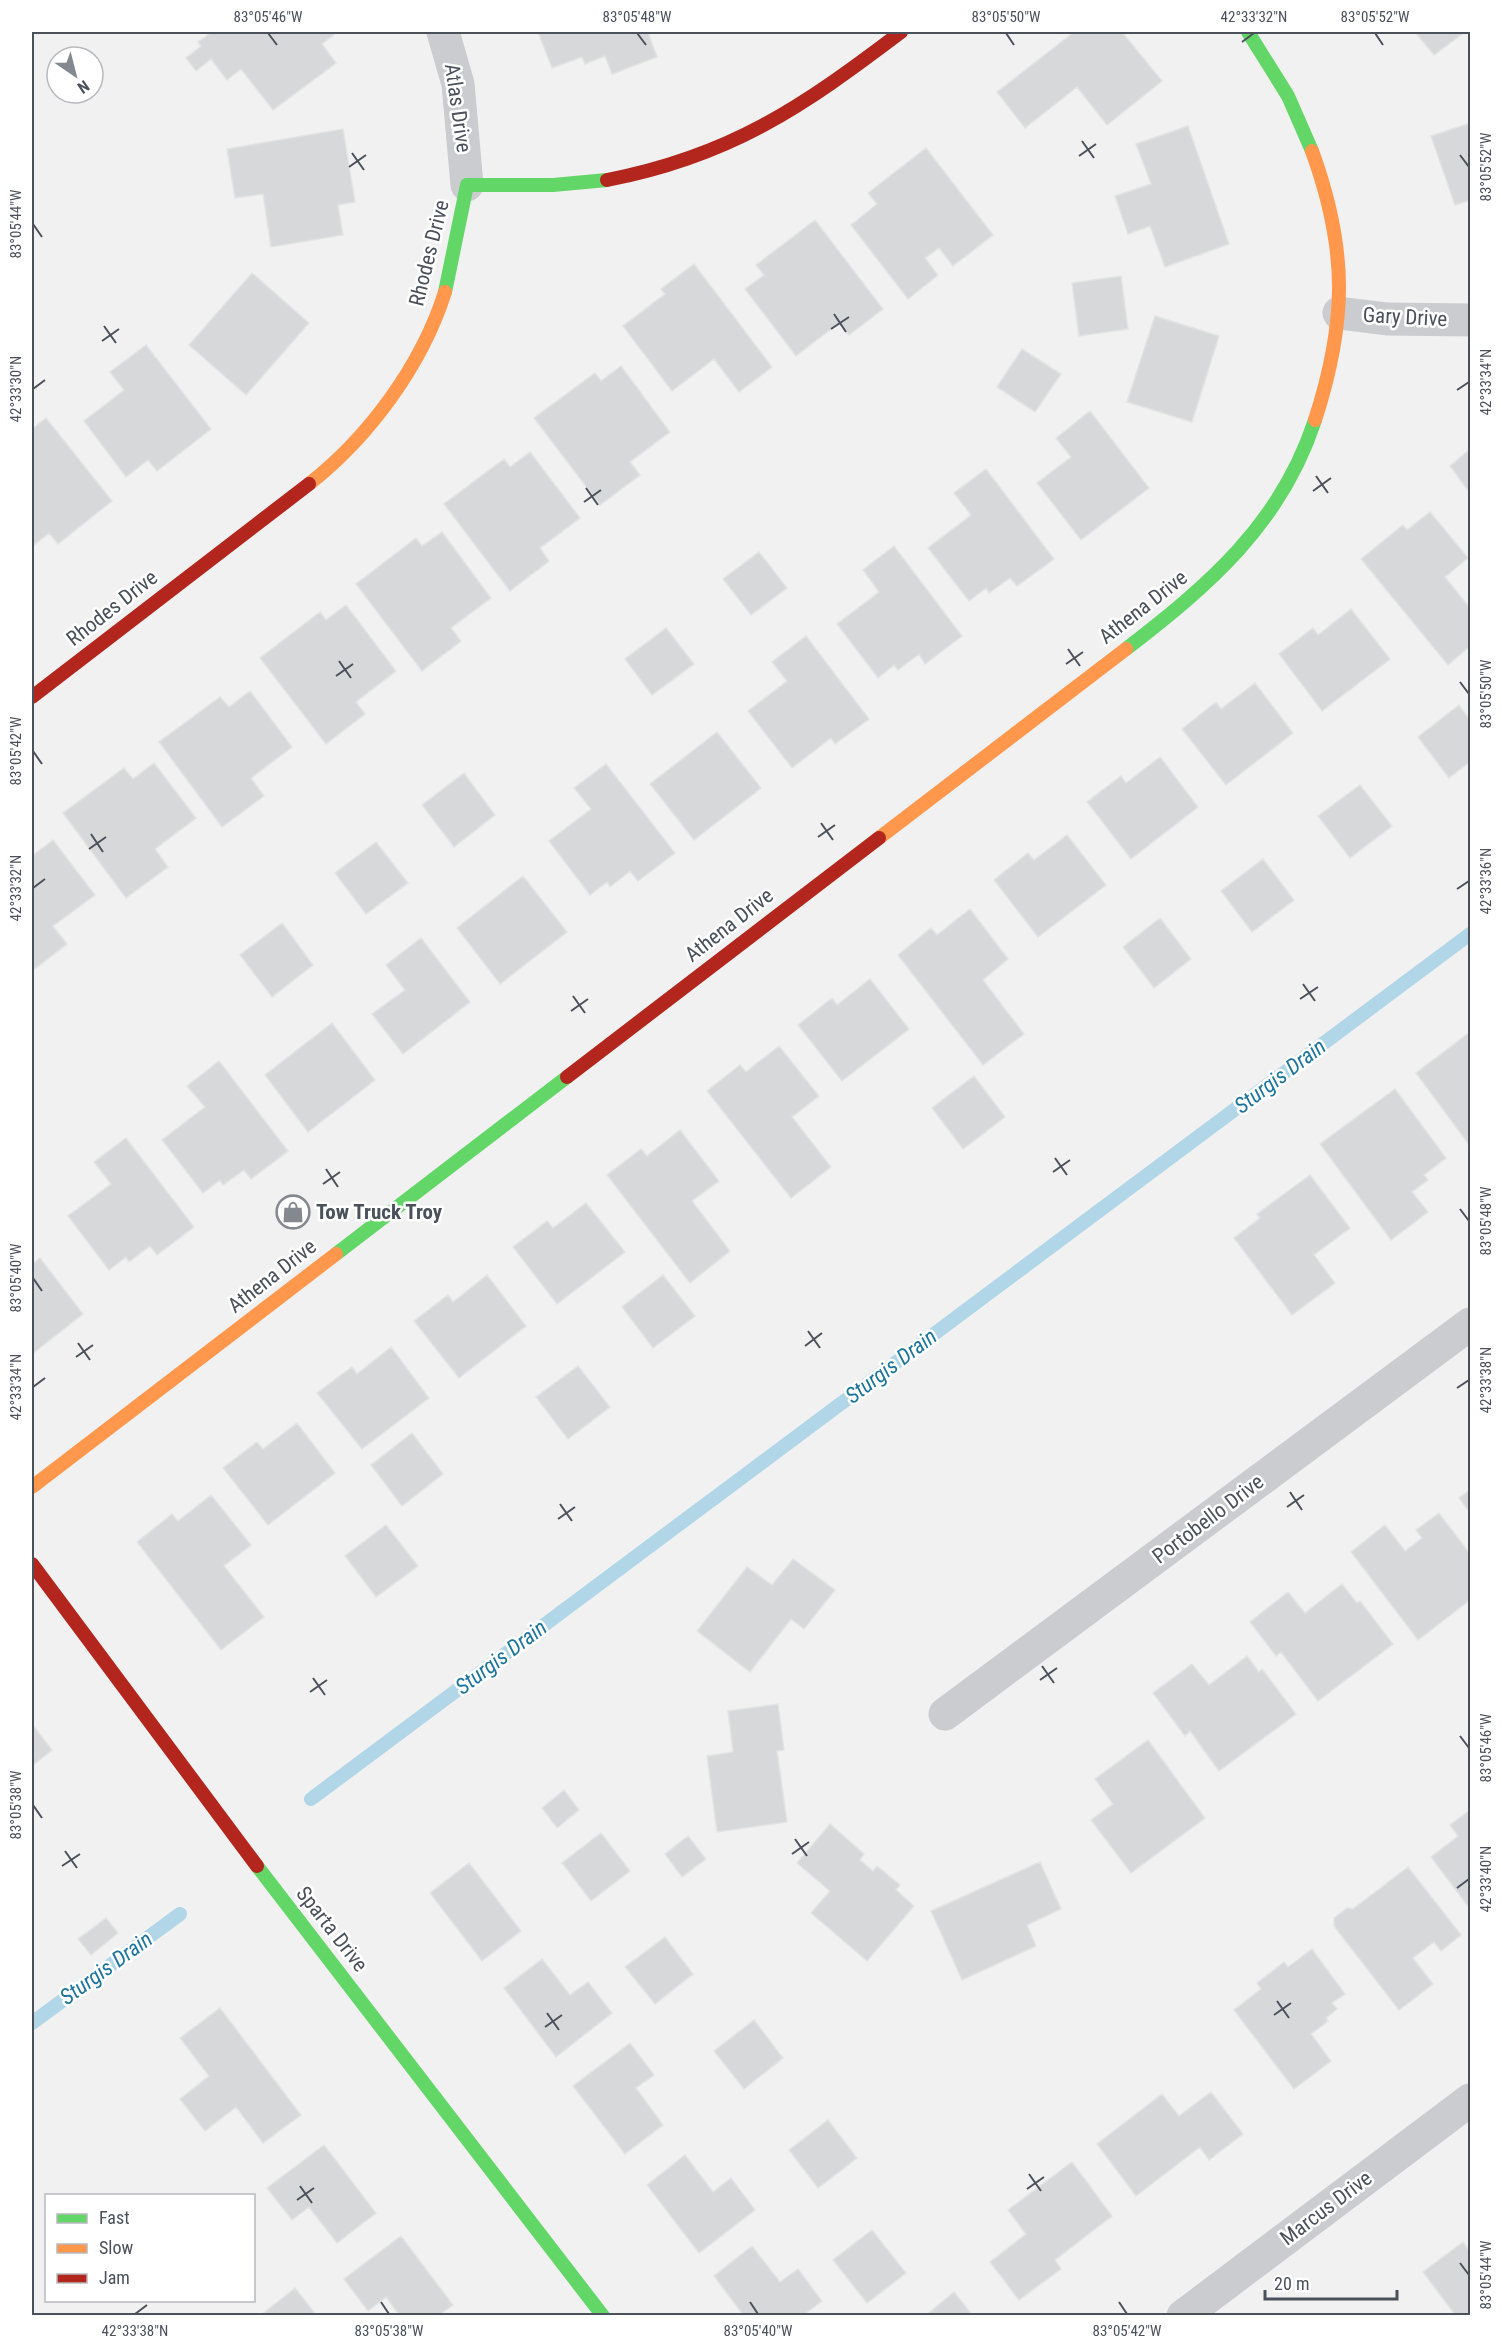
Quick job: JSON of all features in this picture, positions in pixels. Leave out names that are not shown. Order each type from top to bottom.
[{"type":"street","name":"Atlas Drive","points":[[443,32],[458,84],[467,185]]},
{"type":"street","name":"Rhodes Drive","points":[[32,697],[312,482],[364,430],[386,404],[417,356],[442,302],[460,231],[467,185],[602,181],[668,168],[735,144],[772,124],[843,77],[902,32]]},
{"type":"street","name":"Athena Drive","points":[[32,1487],[1203,587],[1235,555],[1291,476],[1310,437],[1334,358],[1341,286],[1337,248],[1312,145],[1279,76],[1248,32]]},
{"type":"street","name":"Gary Drive","points":[[1339,313],[1387,319],[1470,320]]},
{"type":"street","name":"Portobello Drive","points":[[945,1714],[1470,1324]]},
{"type":"street","name":"Sparta Drive","points":[[32,1564],[223,1821],[603,2316]]},
{"type":"street","name":"Marcus Drive","points":[[1183,2316],[1470,2100]]},
{"type":"building","points":[[212,32],[331,32],[334,35],[322,44],[336,63],[273,110],[241,69],[227,80],[211,59],[196,71],[186,58],[201,46],[198,42]]},
{"type":"building","points":[[538,32],[648,32],[657,57],[612,74],[605,56],[585,64],[582,57],[552,68]]},
{"type":"building","points":[[1074,32],[1122,32],[1162,81],[1107,125],[1077,87],[1025,128],[997,92]]},
{"type":"building","points":[[1415,32],[1465,32],[1434,55]]},
{"type":"building","points":[[1470,123],[1470,200],[1455,205],[1431,136]]},
{"type":"building","points":[[1188,126],[1229,244],[1165,267],[1150,226],[1128,234],[1115,196],[1151,184],[1136,144]]},
{"type":"building","points":[[343,129],[355,202],[338,205],[343,235],[271,247],[263,194],[235,198],[227,149]]},
{"type":"building","points":[[926,148],[993,235],[953,266],[939,248],[925,258],[938,275],[908,299],[851,225],[877,204],[868,193]]},
{"type":"building","points":[[815,220],[883,309],[849,335],[839,323],[796,356],[745,289],[764,275],[756,265]]},
{"type":"building","points":[[694,264],[772,367],[739,392],[714,359],[672,391],[623,326],[665,294],[661,289]]},
{"type":"building","points":[[252,273],[309,323],[246,395],[189,345]]},
{"type":"building","points":[[1121,276],[1128,329],[1079,336],[1072,283]]},
{"type":"building","points":[[1155,316],[1219,336],[1192,422],[1127,402]]},
{"type":"building","points":[[146,345],[211,429],[157,471],[148,460],[126,477],[84,421],[124,390],[110,372]]},
{"type":"building","points":[[1022,349],[1061,374],[1035,412],[997,387]]},
{"type":"building","points":[[621,366],[670,432],[630,462],[640,475],[600,505],[534,418],[595,373],[601,381]]},
{"type":"building","points":[[1090,411],[1149,488],[1081,540],[1037,483],[1071,457],[1056,438]]},
{"type":"building","points":[[46,418],[112,501],[58,544],[49,533],[32,547],[32,429]]},
{"type":"building","points":[[1470,449],[1470,493],[1450,466]]},
{"type":"building","points":[[530,452],[580,518],[540,548],[549,561],[510,591],[444,504],[504,459],[510,467]]},
{"type":"building","points":[[986,469],[1054,559],[1017,586],[1010,578],[989,593],[986,588],[969,601],[928,548],[971,515],[954,493]]},
{"type":"building","points":[[1430,512],[1468,558],[1445,577],[1470,608],[1470,646],[1448,665],[1361,559],[1403,525],[1407,530]]},
{"type":"building","points":[[442,532],[491,598],[451,628],[461,641],[422,671],[356,584],[416,538],[422,546]]},
{"type":"building","points":[[894,546],[962,636],[925,664],[919,654],[898,670],[894,665],[878,678],[837,624],[879,592],[863,570]]},
{"type":"building","points":[[759,552],[787,588],[751,615],[723,579]]},
{"type":"building","points":[[346,605],[396,671],[356,702],[365,714],[326,744],[260,658],[320,612],[326,620]]},
{"type":"building","points":[[1351,609],[1390,659],[1322,711],[1279,654],[1313,628],[1318,635]]},
{"type":"building","points":[[666,628],[694,664],[652,695],[625,659]]},
{"type":"building","points":[[806,636],[869,719],[835,744],[831,738],[792,768],[748,711],[787,681],[772,662]]},
{"type":"building","points":[[1255,683],[1293,733],[1226,785],[1182,729],[1216,702],[1221,709]]},
{"type":"building","points":[[250,691],[292,747],[251,778],[264,796],[222,827],[159,742],[220,697],[229,707]]},
{"type":"building","points":[[1459,705],[1470,720],[1470,762],[1449,778],[1418,737]]},
{"type":"building","points":[[717,732],[761,788],[694,840],[650,784]]},
{"type":"building","points":[[1160,757],[1198,807],[1131,859],[1087,802],[1121,776],[1126,783]]},
{"type":"building","points":[[154,763],[196,818],[155,849],[168,867],[126,898],[63,813],[124,768],[133,779]]},
{"type":"building","points":[[606,764],[675,853],[638,881],[630,871],[610,887],[607,882],[590,895],[549,841],[591,809],[574,788]]},
{"type":"building","points":[[464,773],[495,815],[454,847],[422,805]]},
{"type":"building","points":[[1360,785],[1392,826],[1350,858],[1318,816]]},
{"type":"building","points":[[1067,835],[1106,885],[1038,937],[994,880],[1028,853],[1034,860]]},
{"type":"building","points":[[53,840],[95,895],[53,926],[67,944],[32,971],[32,856]]},
{"type":"building","points":[[376,842],[408,883],[366,914],[335,873]]},
{"type":"building","points":[[1263,859],[1294,900],[1252,932],[1221,891]]},
{"type":"building","points":[[523,876],[567,932],[500,984],[457,928]]},
{"type":"building","points":[[970,909],[1008,959],[983,980],[1024,1034],[983,1065],[898,955],[931,928],[937,935]]},
{"type":"building","points":[[1160,918],[1191,959],[1154,988],[1123,947]]},
{"type":"building","points":[[282,923],[313,965],[272,997],[240,955]]},
{"type":"building","points":[[421,938],[470,1002],[403,1054],[372,1014],[405,990],[386,965]]},
{"type":"building","points":[[870,979],[909,1029],[842,1081],[798,1025],[832,998],[837,1005]]},
{"type":"building","points":[[332,1023],[375,1080],[308,1132],[265,1075]]},
{"type":"building","points":[[1470,1032],[1470,1146],[1416,1073]]},
{"type":"building","points":[[779,1046],[819,1096],[792,1117],[831,1167],[791,1198],[707,1091],[740,1065],[746,1072]]},
{"type":"building","points":[[219,1061],[288,1151],[251,1179],[244,1170],[223,1185],[220,1180],[203,1193],[162,1140],[205,1107],[187,1086]]},
{"type":"building","points":[[974,1076],[1005,1117],[963,1149],[932,1108]]},
{"type":"building","points":[[1395,1089],[1446,1158],[1424,1175],[1428,1180],[1412,1192],[1428,1212],[1391,1240],[1320,1144]]},
{"type":"building","points":[[680,1130],[719,1181],[692,1201],[730,1251],[690,1283],[607,1175],[641,1149],[647,1156]]},
{"type":"building","points":[[126,1138],[194,1227],[157,1255],[150,1246],[129,1262],[126,1257],[109,1270],[68,1216],[111,1184],[94,1162]]},
{"type":"building","points":[[1310,1175],[1350,1228],[1314,1255],[1335,1283],[1292,1315],[1234,1238],[1260,1218],[1257,1214]]},
{"type":"building","points":[[586,1203],[625,1252],[557,1304],[513,1247],[547,1221],[553,1228]]},
{"type":"building","points":[[40,1258],[83,1314],[32,1354],[32,1264]]},
{"type":"building","points":[[487,1275],[526,1326],[459,1378],[414,1321],[448,1295],[453,1302]]},
{"type":"building","points":[[663,1275],[695,1316],[653,1348],[622,1307]]},
{"type":"building","points":[[391,1347],[429,1398],[362,1449],[317,1393],[352,1367],[357,1374]]},
{"type":"building","points":[[578,1366],[610,1407],[568,1439],[536,1397]]},
{"type":"building","points":[[297,1423],[335,1473],[268,1525],[223,1468],[257,1442],[263,1449]]},
{"type":"building","points":[[412,1433],[443,1474],[402,1506],[371,1465]]},
{"type":"building","points":[[1470,1490],[1470,1513],[1459,1498]]},
{"type":"building","points":[[211,1495],[251,1545],[224,1566],[264,1617],[221,1650],[137,1542],[172,1514],[178,1521]]},
{"type":"building","points":[[1439,1513],[1470,1554],[1470,1600],[1418,1640],[1351,1552],[1385,1525],[1405,1551],[1422,1538],[1416,1530]]},
{"type":"building","points":[[386,1525],[418,1566],[376,1597],[345,1556]]},
{"type":"building","points":[[793,1559],[835,1590],[804,1629],[791,1619],[750,1672],[697,1631],[747,1567],[772,1585]]},
{"type":"building","points":[[1342,1584],[1357,1603],[1360,1601],[1393,1644],[1318,1701],[1281,1652],[1276,1656],[1250,1622],[1288,1592],[1305,1613]]},
{"type":"building","points":[[1247,1656],[1259,1672],[1262,1669],[1296,1714],[1219,1771],[1190,1731],[1185,1736],[1153,1693],[1192,1664],[1209,1685]]},
{"type":"building","points":[[778,1704],[784,1750],[777,1751],[787,1822],[717,1832],[707,1756],[733,1752],[728,1711]]},
{"type":"building","points":[[32,1724],[52,1750],[32,1766]]},
{"type":"building","points":[[1148,1740],[1205,1818],[1131,1873],[1091,1820],[1113,1804],[1095,1779]]},
{"type":"building","points":[[564,1790],[579,1810],[557,1828],[542,1808]]},
{"type":"building","points":[[1470,1810],[1470,1909],[1431,1857],[1458,1836],[1450,1825]]},
{"type":"building","points":[[830,1824],[864,1854],[860,1860],[873,1871],[877,1866],[900,1885],[896,1890],[914,1906],[867,1961],[811,1913],[830,1891],[797,1863]]},
{"type":"building","points":[[601,1833],[630,1871],[591,1901],[562,1863]]},
{"type":"building","points":[[688,1836],[706,1859],[682,1877],[665,1854]]},
{"type":"building","points":[[1040,1862],[1061,1909],[1027,1925],[1036,1946],[962,1980],[931,1911]]},
{"type":"building","points":[[469,1863],[521,1931],[482,1961],[430,1893]]},
{"type":"building","points":[[1408,1867],[1461,1935],[1441,1951],[1434,1942],[1413,1958],[1433,1984],[1399,2010],[1334,1926],[1334,1918],[1347,1908],[1353,1909]]},
{"type":"building","points":[[106,1918],[118,1933],[91,1955],[78,1939]]},
{"type":"building","points":[[665,1937],[693,1974],[655,2004],[625,1967]]},
{"type":"building","points":[[1312,1949],[1345,1994],[1332,2003],[1337,2009],[1326,2018],[1328,2021],[1311,2034],[1331,2061],[1294,2089],[1234,2010],[1261,1989],[1257,1983],[1284,1962],[1288,1967]]},
{"type":"building","points":[[542,1959],[570,1995],[588,1982],[612,2013],[556,2057],[504,1988]]},
{"type":"building","points":[[220,2008],[301,2115],[263,2143],[236,2107],[205,2131],[180,2099],[209,2076],[180,2038]]},
{"type":"building","points":[[754,2020],[783,2058],[744,2089],[714,2051]]},
{"type":"building","points":[[630,2043],[654,2075],[636,2088],[663,2125],[625,2154],[573,2086]]},
{"type":"building","points":[[1211,2092],[1243,2134],[1209,2160],[1200,2147],[1136,2196],[1097,2144],[1162,2094],[1179,2116]]},
{"type":"building","points":[[828,2120],[857,2158],[818,2188],[789,2150]]},
{"type":"building","points":[[324,2145],[376,2213],[337,2243],[309,2207],[292,2220],[267,2188]]},
{"type":"building","points":[[685,2155],[713,2192],[731,2178],[755,2210],[699,2253],[647,2185]]},
{"type":"building","points":[[1072,2162],[1112,2216],[1055,2260],[1061,2269],[1019,2300],[990,2262],[1026,2234],[1008,2210]]},
{"type":"building","points":[[872,2230],[906,2273],[867,2303],[833,2260]]},
{"type":"building","points":[[401,2236],[453,2305],[438,2316],[400,2316],[386,2297],[368,2311],[344,2279]]},
{"type":"building","points":[[1463,2242],[1470,2252],[1470,2316],[1456,2316],[1423,2272]]},
{"type":"building","points":[[752,2246],[780,2282],[798,2269],[822,2301],[802,2316],[744,2316],[714,2276]]},
{"type":"building","points":[[295,2288],[317,2316],[260,2316]]},
{"type":"building","points":[[954,2292],[973,2316],[925,2316]]},
{"type":"waterway","name":"Sturgis Drain","points":[[311,1799],[1470,934]]},
{"type":"waterway","name":"Sturgis Drain","points":[[32,2023],[180,1914]]},
{"type":"traffic: fast","points":[[1248,32],[1288,96],[1312,151]]},
{"type":"traffic: fast","points":[[445,292],[467,185],[553,185],[607,180]]},
{"type":"traffic: fast","points":[[1126,649],[1186,601],[1239,550],[1283,491],[1301,457],[1315,420]]},
{"type":"traffic: fast","points":[[336,1254],[567,1077]]},
{"type":"traffic: fast","points":[[257,1866],[603,2316]]},
{"type":"traffic: slow","points":[[1312,151],[1332,221],[1339,286],[1338,317],[1333,350],[1315,420]]},
{"type":"traffic: slow","points":[[309,484],[352,444],[391,398],[422,346],[445,292]]},
{"type":"traffic: slow","points":[[879,838],[1126,649]]},
{"type":"traffic: slow","points":[[32,1487],[336,1254]]},
{"type":"traffic: jam","points":[[607,180],[651,170],[691,157],[763,125],[831,83],[901,32]]},
{"type":"traffic: jam","points":[[32,697],[309,484]]},
{"type":"traffic: jam","points":[[567,1077],[879,838]]},
{"type":"traffic: jam","points":[[32,1564],[257,1866]]},
{"type":"place","name":"Tow Truck Troy","points":[[293,1212]]}]
